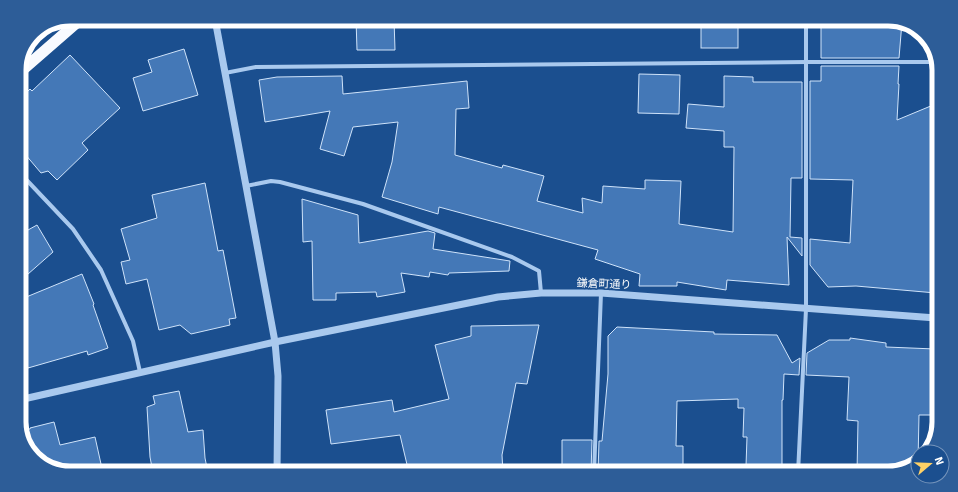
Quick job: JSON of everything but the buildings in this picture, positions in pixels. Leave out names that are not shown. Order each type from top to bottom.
[{"type":"highway","points":[[26,67],[73,26]]},
{"type":"street","points":[[216,26],[274,342],[278,376],[277,466]]},
{"type":"street","points":[[798,466],[806,309],[806,26]]},
{"type":"street","points":[[225,73],[256,67],[931,62]]},
{"type":"street","points":[[26,179],[73,229],[101,270],[133,341],[140,372]]},
{"type":"street","points":[[246,186],[270,181],[312,190],[363,204],[512,258],[539,271],[541,293]]},
{"type":"street","name":"鎌倉町通り","points":[[26,398],[274,342],[498,297],[541,293],[601,293],[932,318]]},
{"type":"street","points":[[594,466],[601,293]]}]
